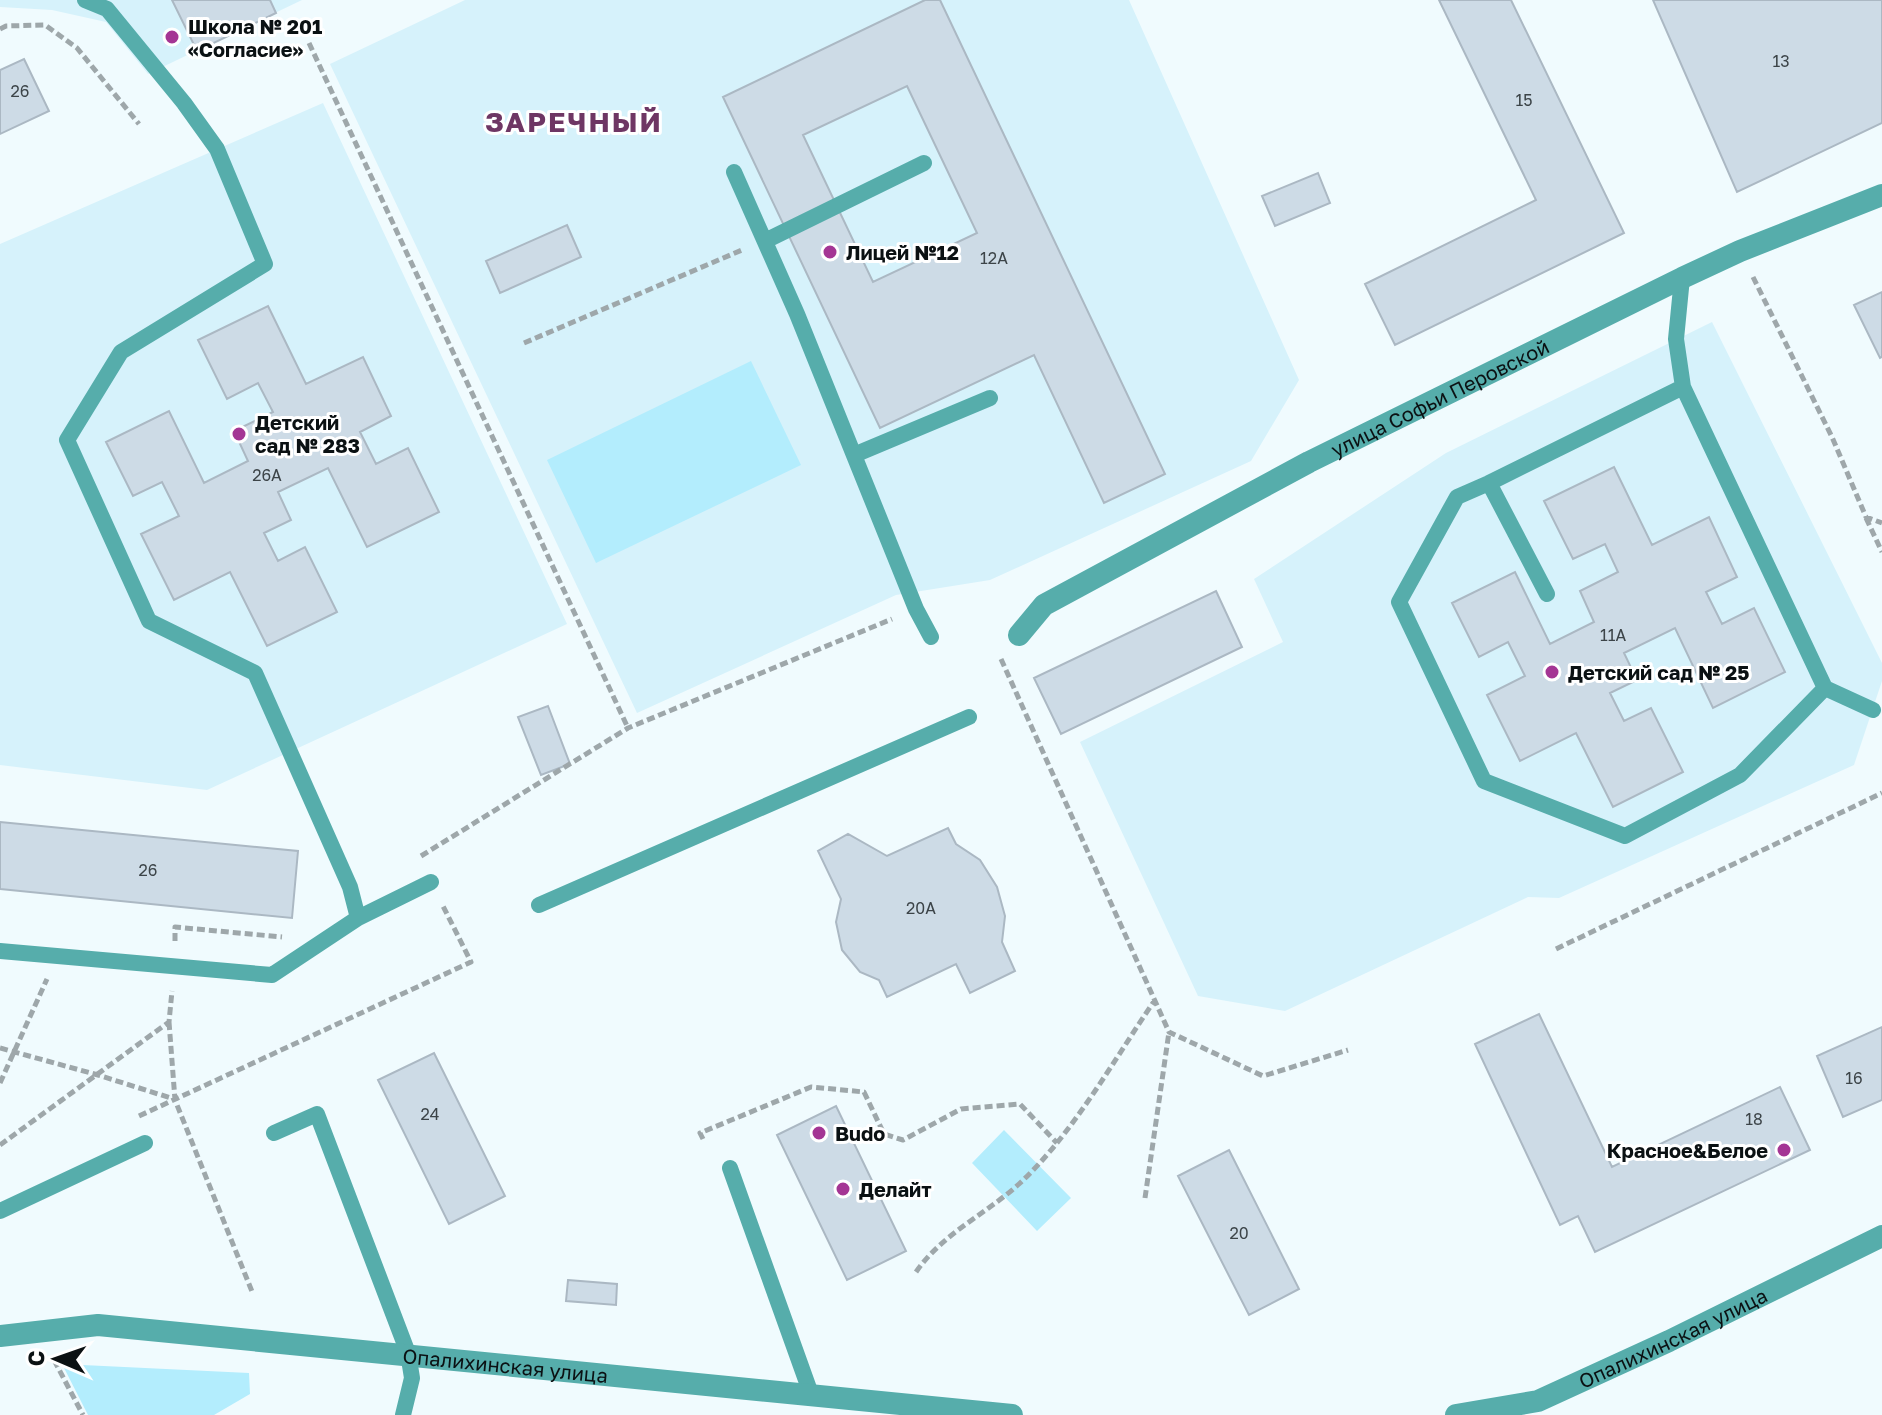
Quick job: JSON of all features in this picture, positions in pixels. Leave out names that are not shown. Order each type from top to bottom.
[{"type":"street","name":"улица Софьи Перовской","points":[[1019,635],[1044,605],[1309,462],[1682,278],[1740,251],[1882,195]]},
{"type":"street","name":"Опалихинская улица","points":[[1456,1415],[1538,1401],[1669,1341],[1882,1236]]},
{"type":"street","name":"Опалихинская улица","points":[[0,1336],[98,1325],[811,1394],[885,1408],[1012,1415]]},
{"type":"lane","points":[[85,0],[107,9],[184,103],[217,149],[265,264],[121,352],[67,440],[149,621],[255,673],[350,887],[358,918]]},
{"type":"lane","points":[[765,241],[924,163]]},
{"type":"lane","points":[[734,172],[797,314],[916,609],[931,637]]},
{"type":"lane","points":[[1682,278],[1676,339],[1683,387],[1825,688],[1873,710]]},
{"type":"lane","points":[[1683,387],[1457,497],[1399,602],[1484,781],[1625,836],[1740,775],[1825,688]]},
{"type":"lane","points":[[854,455],[990,398]]},
{"type":"lane","points":[[1489,483],[1547,594]]},
{"type":"lane","points":[[539,905],[969,717]]},
{"type":"lane","points":[[0,951],[272,975],[358,918],[431,882]]},
{"type":"lane","points":[[274,1133],[317,1114],[408,1353],[412,1378],[403,1415]]},
{"type":"lane","points":[[0,1211],[145,1143]]},
{"type":"lane","points":[[730,1168],[811,1394]]},
{"type":"path","points":[[0,29],[6,26],[45,25],[77,48],[139,124]]},
{"type":"path","points":[[309,43],[628,728]]},
{"type":"path","points":[[524,343],[765,241]]},
{"type":"path","points":[[1740,251],[1832,437],[1882,552]]},
{"type":"path","points":[[1866,517],[1882,523]]},
{"type":"path","points":[[1000,659],[1169,1032],[1145,1198]]},
{"type":"path","points":[[1556,949],[1882,793]]},
{"type":"path","points":[[134,1119],[471,962],[419,857]]},
{"type":"path","points":[[0,1083],[57,956]]},
{"type":"path","points":[[916,1272],[928,1253],[1019,1184],[1057,1143],[1155,1000]]},
{"type":"path","points":[[169,1022],[175,1100],[253,1294]]},
{"type":"path","points":[[1169,1032],[1263,1076],[1348,1050]]},
{"type":"path","points":[[0,1048],[175,1100]]},
{"type":"path","points":[[703,1139],[700,1133],[811,1087],[864,1092],[884,1134],[903,1140],[961,1109],[1020,1104],[1057,1143]]},
{"type":"path","points":[[54,1360],[83,1415]]},
{"type":"shaded area","name":"Школа № 201 «Согласие»","points":[[0,0],[302,0],[148,74],[106,22],[52,10],[0,7]]},
{"type":"shaded area","name":"Лицей №12","points":[[465,0],[1129,0],[1299,380],[1251,461],[990,580],[896,595],[637,713],[330,64]]},
{"type":"shaded area","name":"Детский сад № 283","points":[[323,103],[567,624],[207,790],[0,765],[0,244]]},
{"type":"shaded area","name":"Детский сад № 25","points":[[1712,322],[1882,663],[1882,681],[1854,765],[1559,898],[1528,897],[1285,1011],[1198,996],[1080,742],[1283,642],[1254,579],[1446,453]]},
{"type":"shaded area","points":[[751,361],[801,465],[596,563],[547,460]]},
{"type":"shaded area","points":[[1004,1130],[1071,1198],[1037,1231],[972,1163]]},
{"type":"shaded area","points":[[62,1364],[249,1373],[250,1394],[214,1415],[88,1415]]},
{"type":"building","points":[[172,0],[270,0],[276,13],[197,51]]},
{"type":"building","points":[[925,0],[940,0],[1165,474],[1104,503],[1034,355],[880,428],[723,97]],"holes":[[[907,86],[977,233],[873,282],[803,135]]]},
{"type":"building","points":[[1439,0],[1511,0],[1624,233],[1395,345],[1365,284],[1536,200]]},
{"type":"building","points":[[1653,0],[1882,0],[1882,123],[1737,192]]},
{"type":"building","points":[[24,59],[49,111],[0,134],[0,70]]},
{"type":"building","points":[[1318,173],[1330,203],[1275,226],[1262,196]]},
{"type":"building","points":[[567,225],[581,257],[500,293],[486,261]]},
{"type":"building","points":[[1882,292],[1882,357],[1880,358],[1854,305]]},
{"type":"building","points":[[268,306],[306,384],[363,357],[391,416],[360,432],[376,464],[408,448],[439,512],[367,547],[328,468],[278,492],[291,520],[264,533],[278,561],[305,547],[337,612],[267,646],[230,572],[174,600],[141,534],[179,516],[162,482],[133,496],[106,442],[169,411],[204,483],[248,461],[234,431],[273,412],[258,383],[227,399],[198,340]]},
{"type":"building","points":[[1614,467],[1652,545],[1709,517],[1737,577],[1706,592],[1722,624],[1754,608],[1785,672],[1713,708],[1675,628],[1624,653],[1637,680],[1610,693],[1624,721],[1651,708],[1683,772],[1613,807],[1576,733],[1520,761],[1487,695],[1525,676],[1508,642],[1479,657],[1452,603],[1515,572],[1550,644],[1594,622],[1580,591],[1618,572],[1605,544],[1573,559],[1544,501]]},
{"type":"building","points":[[1216,591],[1242,647],[1061,734],[1034,678]]},
{"type":"building","points":[[548,706],[570,764],[541,775],[518,717]]},
{"type":"building","points":[[0,822],[298,851],[292,918],[0,889]]},
{"type":"building","points":[[948,828],[956,844],[980,860],[997,887],[1005,916],[1002,942],[1015,971],[970,993],[956,964],[887,997],[879,980],[860,972],[842,950],[836,922],[841,899],[818,851],[848,834],[887,856]]},
{"type":"building","points":[[1539,1014],[1612,1167],[1780,1087],[1810,1150],[1595,1252],[1578,1216],[1560,1225],[1475,1044]]},
{"type":"building","points":[[1882,1027],[1882,1100],[1843,1117],[1817,1056]]},
{"type":"building","points":[[434,1053],[505,1196],[449,1224],[378,1080]]},
{"type":"building","points":[[836,1106],[906,1251],[847,1280],[777,1135]]},
{"type":"building","points":[[1229,1150],[1299,1289],[1249,1315],[1178,1176]]},
{"type":"building","points":[[568,1280],[617,1284],[616,1305],[566,1301]]},
{"type":"place","name":"Школа № 201 «Согласие»","points":[[172,37]]},
{"type":"place","name":"Лицей №12","points":[[830,252]]},
{"type":"place","name":"Детский сад № 283","points":[[239,434]]},
{"type":"place","name":"Детский сад № 25","points":[[1552,672]]},
{"type":"place","name":"Budo","points":[[819,1133]]},
{"type":"place","name":"Красное&Белое","points":[[1784,1150]]},
{"type":"place","name":"Делайт","points":[[843,1189]]},
{"type":"district","name":"ЗАРЕЧНЫЙ","points":[[574,121]]}]
